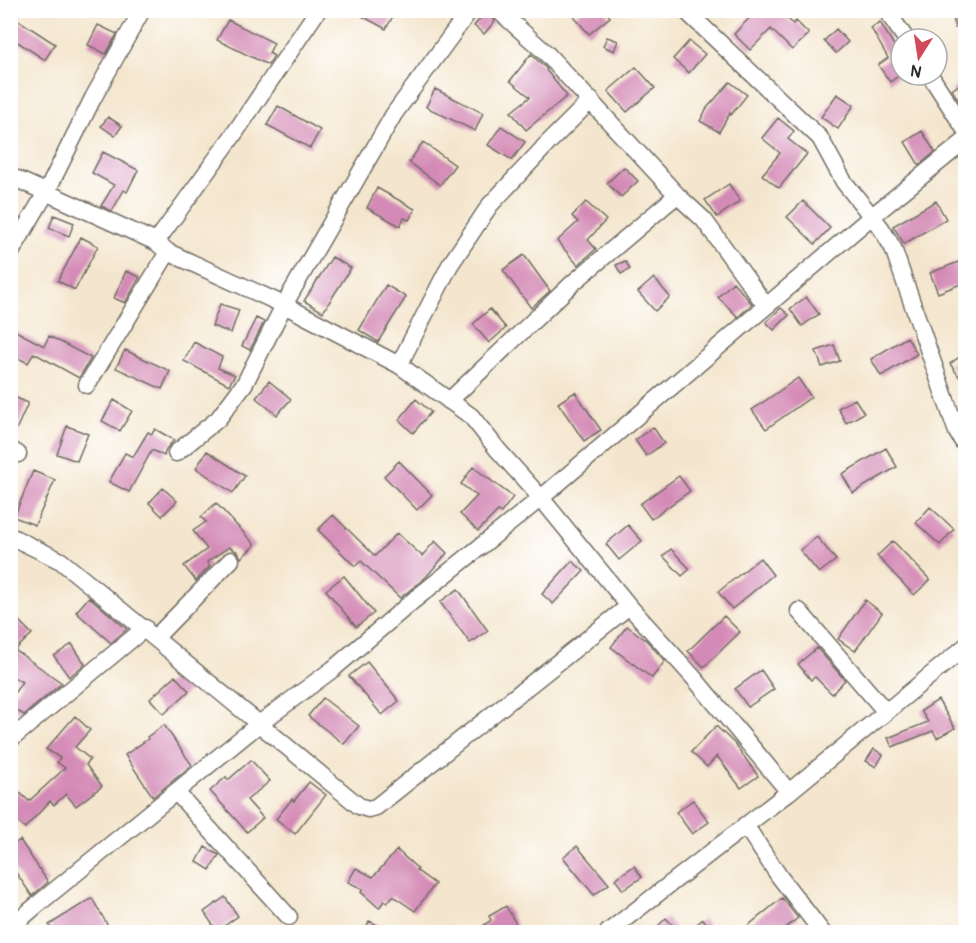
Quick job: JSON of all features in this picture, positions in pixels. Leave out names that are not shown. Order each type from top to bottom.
[{"type":"street","points":[[10,254],[47,191],[93,98],[142,10]]},
{"type":"street","points":[[87,386],[162,247],[232,137],[318,10]]},
{"type":"street","points":[[176,453],[218,419],[245,383],[284,305],[394,114],[470,10]]},
{"type":"street","points":[[498,10],[546,53],[677,195],[704,220],[766,306]]},
{"type":"street","points":[[685,10],[820,138],[844,182],[893,248],[957,432],[966,447]]},
{"type":"street","points":[[886,10],[898,27]]},
{"type":"street","points":[[938,87],[966,131]]},
{"type":"street","points":[[510,180],[591,100]]},
{"type":"street","points":[[399,365],[450,265],[490,205],[550,140]]},
{"type":"street","points":[[10,928],[260,724],[333,669],[414,600],[541,498],[766,306],[966,140]]},
{"type":"street","points":[[10,176],[47,191],[284,305],[399,365],[471,416],[629,606],[694,678],[789,792]]},
{"type":"street","points":[[449,401],[574,282],[677,195]]},
{"type":"street","points":[[10,536],[62,561],[151,632],[359,806],[368,809],[374,808],[629,606]]},
{"type":"street","points":[[10,740],[151,632],[231,560]]},
{"type":"street","points":[[799,611],[886,712]]},
{"type":"street","points":[[608,933],[789,792],[966,646]]},
{"type":"street","points":[[176,792],[289,917]]},
{"type":"street","points":[[745,825],[779,876],[822,933]]},
{"type":"building","points":[[351,10],[396,10],[386,29]]},
{"type":"building","points":[[487,10],[495,21],[484,34],[474,26]]},
{"type":"building","points":[[582,10],[605,10],[610,17],[589,34],[574,17]]},
{"type":"building","points":[[757,10],[779,10],[793,24],[796,21],[809,34],[792,50],[771,29],[750,50],[734,34]]},
{"type":"building","points":[[952,10],[966,10],[966,26],[955,28]]},
{"type":"building","points":[[15,18],[55,44],[45,60],[10,37],[10,26]]},
{"type":"building","points":[[228,20],[274,43],[269,53],[274,56],[268,65],[217,40]]},
{"type":"building","points":[[880,22],[889,37],[889,81],[878,65],[888,58],[871,28]]},
{"type":"building","points":[[98,25],[117,34],[106,54],[88,45]]},
{"type":"building","points":[[836,29],[848,42],[836,53],[824,41]]},
{"type":"building","points":[[607,37],[618,41],[614,51],[603,46]]},
{"type":"building","points":[[689,41],[705,54],[689,73],[673,59]]},
{"type":"building","points":[[531,54],[547,69],[567,96],[526,130],[511,112],[530,97],[510,81]]},
{"type":"building","points":[[636,67],[655,88],[627,112],[608,91]]},
{"type":"building","points":[[966,79],[966,111],[952,90]]},
{"type":"building","points":[[730,82],[747,95],[731,115],[730,113],[719,132],[700,121],[707,108]]},
{"type":"building","points":[[435,89],[483,113],[475,131],[426,107]]},
{"type":"building","points":[[837,94],[854,105],[838,129],[821,117]]},
{"type":"building","points":[[278,106],[320,130],[310,148],[267,125]]},
{"type":"building","points":[[108,117],[122,126],[115,136],[101,126]]},
{"type":"building","points":[[778,118],[794,131],[788,139],[807,154],[779,188],[762,175],[780,153],[762,138]]},
{"type":"building","points":[[501,126],[525,142],[512,160],[488,145]]},
{"type":"building","points":[[922,131],[935,152],[919,165],[905,142]]},
{"type":"building","points":[[423,142],[455,165],[440,185],[409,162]]},
{"type":"building","points":[[103,152],[138,170],[127,192],[124,190],[112,211],[101,206],[114,185],[92,173]]},
{"type":"building","points":[[624,167],[638,181],[621,197],[607,183]]},
{"type":"building","points":[[729,184],[740,201],[717,217],[705,200]]},
{"type":"building","points":[[377,188],[415,209],[409,220],[404,218],[400,226],[367,208]]},
{"type":"building","points":[[803,201],[830,228],[815,244],[787,217]]},
{"type":"building","points":[[936,201],[946,219],[904,244],[893,226]]},
{"type":"building","points":[[586,202],[606,220],[588,240],[596,249],[578,265],[557,241],[578,222],[572,216]]},
{"type":"building","points":[[54,215],[74,223],[69,236],[49,228]]},
{"type":"building","points":[[81,237],[98,246],[75,290],[58,281]]},
{"type":"building","points":[[524,255],[550,291],[531,308],[503,270]]},
{"type":"building","points":[[332,257],[351,268],[323,312],[304,301]]},
{"type":"building","points":[[966,259],[966,282],[938,293],[930,273]]},
{"type":"building","points":[[625,261],[630,269],[621,274],[616,265]]},
{"type":"building","points":[[126,271],[140,277],[125,303],[114,298]]},
{"type":"building","points":[[654,278],[670,297],[655,311],[638,292]]},
{"type":"building","points":[[733,282],[752,304],[738,317],[718,297]]},
{"type":"building","points":[[386,285],[406,297],[378,342],[359,330]]},
{"type":"building","points":[[806,297],[819,314],[802,326],[790,309]]},
{"type":"building","points":[[220,304],[239,310],[231,333],[212,326]]},
{"type":"building","points":[[781,308],[789,315],[774,330],[766,322]]},
{"type":"building","points":[[490,309],[506,328],[489,343],[473,324]]},
{"type":"building","points":[[256,318],[264,322],[250,350],[242,346]]},
{"type":"building","points":[[10,328],[44,346],[49,336],[91,358],[79,378],[34,353],[28,363],[10,354]]},
{"type":"building","points":[[907,337],[917,354],[881,376],[871,359]]},
{"type":"building","points":[[194,342],[222,357],[218,368],[235,375],[229,385],[184,361]]},
{"type":"building","points":[[834,345],[840,361],[822,367],[816,351]]},
{"type":"building","points":[[125,350],[170,371],[162,389],[116,368]]},
{"type":"building","points":[[966,352],[966,386],[950,364]]},
{"type":"building","points":[[798,378],[811,397],[766,429],[752,410]]},
{"type":"building","points":[[269,381],[291,399],[277,415],[256,398]]},
{"type":"building","points":[[575,392],[601,430],[584,441],[558,403]]},
{"type":"building","points":[[10,395],[28,403],[12,439],[10,439]]},
{"type":"building","points":[[416,399],[431,412],[413,433],[399,420]]},
{"type":"building","points":[[855,399],[864,413],[846,423],[838,408]]},
{"type":"building","points":[[114,400],[132,411],[120,431],[102,421]]},
{"type":"building","points":[[67,426],[88,434],[77,461],[57,454]]},
{"type":"building","points":[[653,427],[664,443],[646,456],[635,440]]},
{"type":"building","points":[[155,429],[174,440],[166,449],[164,456],[152,450],[129,492],[109,482],[125,453],[133,457],[148,432],[152,434]]},
{"type":"building","points":[[886,448],[897,467],[853,493],[842,474]]},
{"type":"building","points":[[207,451],[245,476],[233,493],[196,468]]},
{"type":"building","points":[[399,461],[432,495],[417,510],[384,476]]},
{"type":"building","points":[[473,467],[513,497],[501,513],[498,511],[478,531],[460,514],[477,496],[461,484]]},
{"type":"building","points":[[33,471],[55,480],[35,525],[14,517]]},
{"type":"building","points":[[679,476],[690,491],[651,519],[640,504]]},
{"type":"building","points":[[163,488],[177,501],[162,516],[149,503]]},
{"type":"building","points":[[216,503],[255,545],[241,558],[238,552],[229,547],[207,562],[210,566],[196,581],[184,566],[207,549],[193,531],[206,522],[201,517]]},
{"type":"building","points":[[930,507],[954,529],[940,545],[916,523]]},
{"type":"building","points":[[333,515],[375,556],[397,533],[422,556],[435,541],[447,553],[426,577],[400,598],[361,561],[355,566],[318,530]]},
{"type":"building","points":[[628,525],[642,541],[619,560],[606,544]]},
{"type":"building","points":[[817,537],[836,560],[819,573],[800,550]]},
{"type":"building","points":[[893,541],[930,580],[914,595],[877,556]]},
{"type":"building","points":[[671,549],[690,569],[682,576],[663,556]]},
{"type":"building","points":[[760,558],[773,575],[732,609],[718,592]]},
{"type":"building","points":[[572,561],[584,571],[553,604],[542,594]]},
{"type":"building","points":[[344,576],[374,613],[356,627],[326,590]]},
{"type":"building","points":[[458,589],[488,631],[470,643],[440,602]]},
{"type":"building","points":[[89,597],[127,629],[111,643],[76,612]]},
{"type":"building","points":[[865,600],[882,613],[855,651],[838,639]]},
{"type":"building","points":[[724,616],[740,632],[704,667],[688,651]]},
{"type":"building","points":[[17,619],[32,634],[15,650],[62,683],[24,715],[10,706],[10,699],[22,682],[10,675],[10,625]]},
{"type":"building","points":[[627,626],[646,640],[665,661],[652,678],[611,647]]},
{"type":"building","points":[[72,644],[85,664],[69,677],[54,656]]},
{"type":"building","points":[[817,648],[845,680],[832,694],[815,677],[811,680],[798,664]]},
{"type":"building","points":[[367,662],[399,701],[382,715],[349,676]]},
{"type":"building","points":[[761,670],[774,689],[748,707],[735,689]]},
{"type":"building","points":[[175,676],[189,691],[164,714],[150,699]]},
{"type":"building","points":[[323,698],[359,726],[344,744],[308,716]]},
{"type":"building","points":[[938,700],[955,728],[937,738],[933,731],[892,747],[888,738],[928,722],[921,711]]},
{"type":"building","points":[[75,716],[90,730],[75,747],[90,759],[86,765],[102,786],[76,806],[66,794],[54,805],[50,801],[25,828],[10,815],[10,784],[29,801],[65,768],[57,762],[60,758],[46,749]]},
{"type":"building","points":[[164,725],[192,765],[153,797],[125,755]]},
{"type":"building","points":[[716,726],[735,744],[758,776],[741,788],[717,756],[707,767],[691,752]]},
{"type":"building","points":[[874,749],[883,755],[876,767],[866,761]]},
{"type":"building","points":[[251,760],[270,781],[247,800],[263,818],[247,832],[210,791],[226,777],[228,780]]},
{"type":"building","points":[[309,782],[326,795],[295,834],[276,819]]},
{"type":"building","points":[[693,800],[709,822],[692,834],[676,812]]},
{"type":"building","points":[[20,840],[48,882],[32,896],[10,864],[10,847]]},
{"type":"building","points":[[577,846],[609,884],[594,895],[563,857]]},
{"type":"building","points":[[205,847],[219,855],[210,870],[197,862]]},
{"type":"building","points":[[397,850],[418,869],[416,870],[435,884],[415,911],[393,896],[387,903],[384,901],[379,908],[361,892],[363,889],[348,882],[356,868],[373,877]]},
{"type":"building","points":[[634,866],[642,877],[623,890],[615,879]]},
{"type":"building","points":[[225,897],[238,916],[217,931],[204,912]]},
{"type":"building","points":[[92,898],[112,933],[55,933],[49,925]]},
{"type":"building","points":[[782,898],[798,918],[779,933],[739,933]]},
{"type":"building","points":[[506,906],[521,933],[473,933],[491,920],[489,916]]},
{"type":"building","points":[[666,918],[680,933],[651,933]]},
{"type":"building","points":[[703,919],[714,933],[686,933]]},
{"type":"building","points":[[369,921],[394,933],[364,933]]}]
